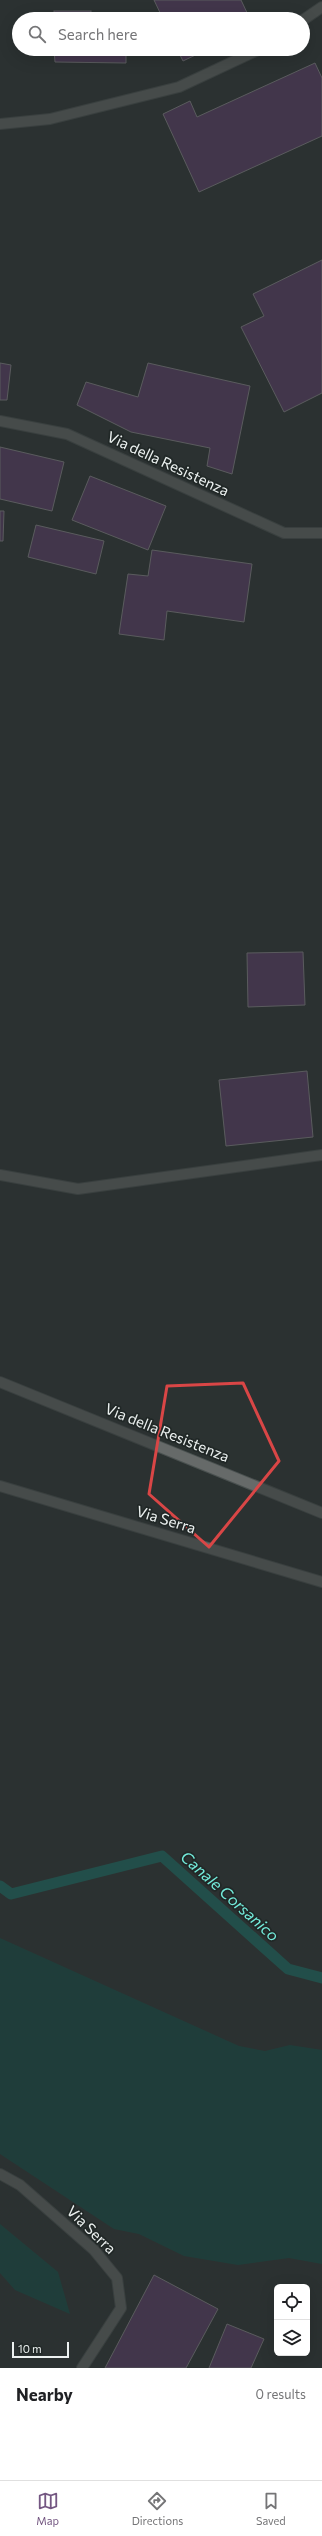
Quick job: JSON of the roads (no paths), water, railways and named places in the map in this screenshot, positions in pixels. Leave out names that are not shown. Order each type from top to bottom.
[{"type":"street","points":[[310,15],[322,7]]},
{"type":"street","points":[[0,124],[50,119],[179,87],[245,56]]},
{"type":"street","name":"Via della Resistenza","points":[[0,421],[67,434],[284,532],[322,533]]},
{"type":"street","points":[[0,1175],[78,1189],[322,1155]]},
{"type":"street","name":"Via della Resistenza","points":[[0,1382],[322,1513]]},
{"type":"street","name":"Via Serra","points":[[0,1486],[322,1582]]},
{"type":"street","name":"Via Serra","points":[[0,2174],[20,2185],[94,2250],[116,2278],[120,2308],[82,2368]]},
{"type":"waterway","name":"Canale Corsanico","points":[[0,1886],[11,1894],[162,1856],[288,1969],[322,1978]]}]
